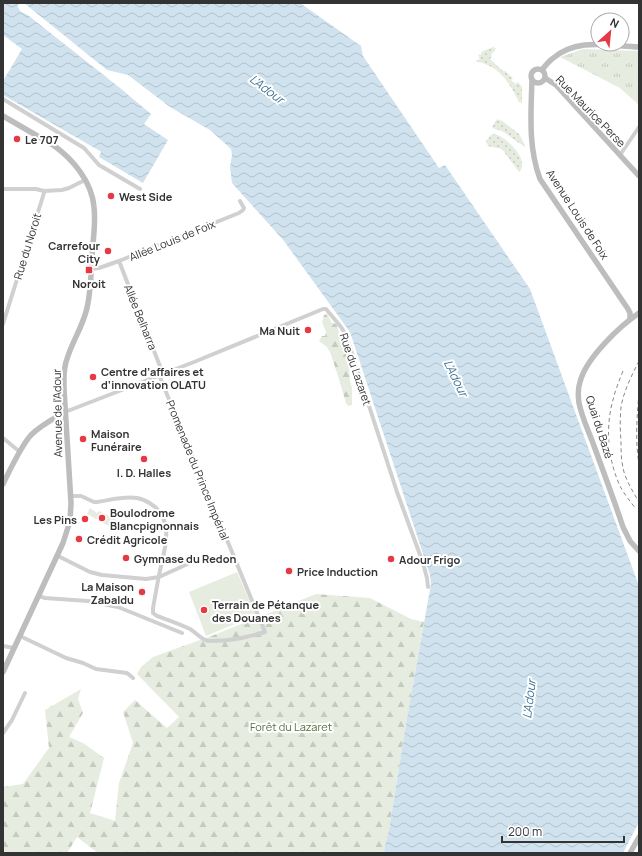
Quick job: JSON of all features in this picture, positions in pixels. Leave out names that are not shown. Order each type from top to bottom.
[{"type":"main road","points":[[542,70],[544,66],[557,54],[563,50],[577,46],[594,44],[639,47]]},
{"type":"main road","points":[[538,69],[542,70],[545,74],[545,78],[540,83],[534,81],[532,75],[534,71],[538,69]]},
{"type":"main road","name":"Rue Maurice Perse","points":[[545,78],[556,85],[639,176]]},
{"type":"main road","name":"Avenue Louis de Foix","points":[[534,81],[530,115],[533,153],[540,179],[628,309],[630,319]]},
{"type":"main road","name":"Avenue de l'Adour","points":[[3,116],[61,150],[74,164],[85,180],[92,194],[94,207],[91,269],[87,308],[69,352],[65,365],[64,378],[71,514],[68,528],[58,556],[3,672]]},
{"type":"main road","name":"Quai du Bazé","points":[[639,313],[630,319],[596,353],[580,381],[579,395],[581,408],[623,527],[630,541],[639,551]]},
{"type":"main road","points":[[3,484],[30,436],[35,431],[65,412]]},
{"type":"main road","points":[[630,853],[639,836]]},
{"type":"street","points":[[3,100],[84,148],[99,165],[140,189]]},
{"type":"street","points":[[620,155],[639,127]]},
{"type":"street","points":[[3,189],[36,189],[44,191],[62,190],[85,180]]},
{"type":"street","name":"Rue du Noroit","points":[[3,324],[44,191]]},
{"type":"street","name":"Allée Louis de Foix","points":[[91,269],[99,268],[119,261],[239,213],[244,208],[240,201]]},
{"type":"street","name":"Allée Belharra","points":[[119,261],[161,374]]},
{"type":"street","name":"Rue du Lazaret","points":[[65,412],[326,308],[346,335],[397,492],[423,563],[428,587]]},
{"type":"street","name":"Promenade du Prince Impérial","points":[[159,577],[153,608],[153,613],[157,616],[192,630],[200,637],[209,641],[246,638],[264,632],[161,374]]},
{"type":"street","points":[[3,438],[20,452]]},
{"type":"street","points":[[71,496],[81,496],[94,502],[137,498],[155,506],[162,515],[166,524],[167,533],[159,577]]},
{"type":"street","points":[[58,556],[90,572],[102,575],[146,579],[159,577],[192,562]]},
{"type":"street","points":[[39,596],[45,598],[88,601],[118,607],[182,633]]},
{"type":"street","points":[[20,636],[66,658],[96,669],[127,673],[133,678]]},
{"type":"street","points":[[3,646],[14,648]]},
{"type":"street","points":[[3,733],[12,720],[25,693]]},
{"type":"green space","points":[[493,47],[496,49],[491,55],[492,56],[490,59],[513,78],[511,80],[515,84],[518,82],[522,87],[522,103],[519,102],[507,81],[497,71],[484,63],[475,61],[480,59],[478,55],[482,54],[481,52]]},
{"type":"green space","points":[[583,49],[590,49],[590,52],[639,51],[639,105],[620,88],[560,57]]},
{"type":"green space","points":[[497,119],[501,120],[519,134],[525,147],[502,131],[492,127]]},
{"type":"green space","points":[[494,134],[505,139],[520,156],[522,167],[519,172],[502,149],[488,146],[486,141],[491,135]]},
{"type":"green space","points":[[327,314],[332,323],[336,324],[340,339],[347,346],[353,363],[354,379],[352,369],[349,367],[352,388],[352,405],[348,406],[346,403],[330,352],[327,347],[319,341],[322,336],[325,336],[326,332],[322,322],[324,315]]},
{"type":"green space","name":"Boulodrome Blancpignonnais","points":[[90,508],[97,513],[99,511],[118,521],[114,529],[87,514]]},
{"type":"green space","points":[[237,572],[256,615],[206,636],[189,592]]},
{"type":"green space","name":"Forêt du Lazaret","points":[[316,594],[370,598],[411,619],[424,622],[384,853],[98,853],[77,837],[67,853],[3,853],[3,787],[23,784],[49,748],[45,710],[81,689],[78,699],[83,713],[69,737],[83,743],[104,758],[90,813],[115,821],[119,783],[133,743],[123,712],[135,700],[167,728],[179,717],[137,674],[141,667],[153,657],[214,635]]},
{"type":"water","points":[[3,3],[21,3],[18,5],[20,11],[29,16],[151,114],[144,124],[168,140],[143,183],[99,157],[100,151],[3,95],[3,81],[22,49],[3,35]]},
{"type":"water","name":"L'Adour","points":[[24,3],[300,3],[361,46],[363,56],[439,168],[445,165],[530,289],[639,586],[639,822],[623,853],[384,853],[431,584],[430,575],[350,332],[284,241],[232,183],[230,167],[232,155],[231,149],[210,130],[170,107],[128,75],[107,70]]},
{"type":"railway","points":[[639,361],[624,395],[621,407],[620,424],[623,468],[628,483],[639,502]]},
{"type":"railway","points":[[623,371],[615,393],[609,422],[610,455],[620,486],[636,509]]},
{"type":"railway","points":[[639,393],[637,420],[639,464]]},
{"type":"place","name":"Le 707","points":[[17,139]]},
{"type":"place","name":"West Side","points":[[111,196]]},
{"type":"place","name":"Carrefour City","points":[[108,251]]},
{"type":"place","name":"Noroit","points":[[89,270]]},
{"type":"place","name":"Ma Nuit","points":[[308,330]]},
{"type":"place","name":"Centre d’affaires et d’innovation OLATU","points":[[93,377]]},
{"type":"place","name":"Maison Funéraire","points":[[83,439]]},
{"type":"place","name":"I. D. Halles","points":[[144,459]]},
{"type":"place","name":"Boulodrome Blancpignonnais","points":[[102,518]]},
{"type":"place","name":"Les Pins","points":[[85,519]]},
{"type":"place","name":"Crédit Agricole","points":[[79,539]]},
{"type":"place","name":"Gymnase du Redon","points":[[126,558]]},
{"type":"place","name":"Adour Frigo","points":[[391,559]]},
{"type":"place","name":"Price Induction","points":[[289,571]]},
{"type":"place","name":"La Maison Zabaldu","points":[[142,592]]},
{"type":"place","name":"Terrain de Pétanque des Douanes","points":[[204,610]]}]
